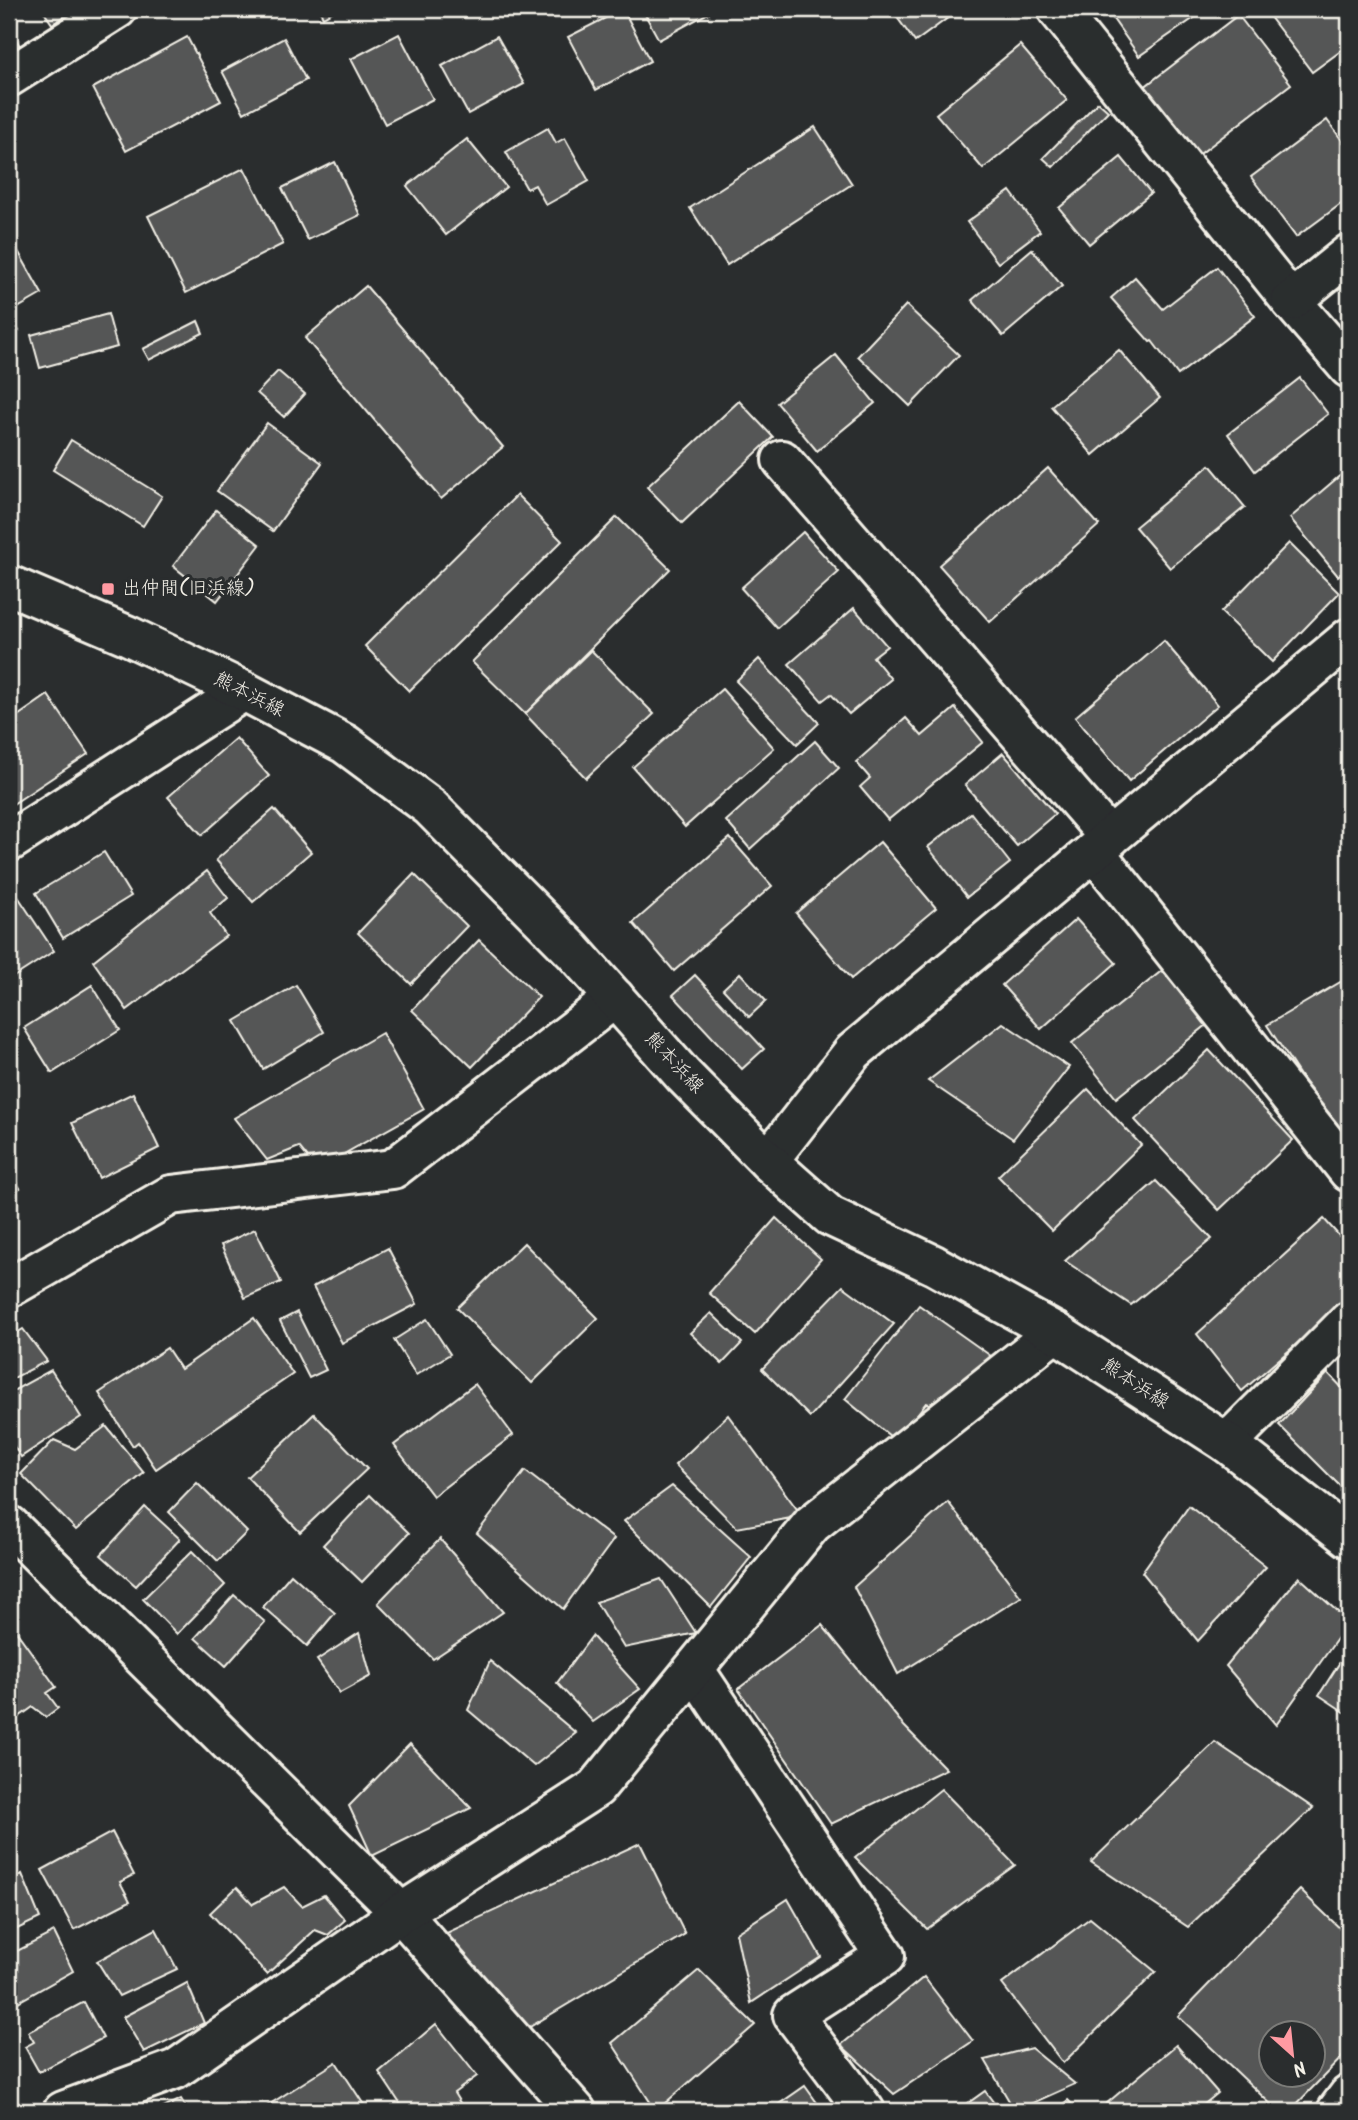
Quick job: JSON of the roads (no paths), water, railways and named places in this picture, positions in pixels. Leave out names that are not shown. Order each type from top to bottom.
[{"type":"street","points":[[9,77],[117,9]]},
{"type":"street","points":[[1057,9],[1291,302],[1349,368]]},
{"type":"street","points":[[1291,302],[1349,254]]},
{"type":"street","points":[[782,460],[1102,844],[1349,1172]]},
{"type":"street","name":"熊本浜線","points":[[9,585],[130,636],[345,744],[430,807],[573,951],[683,1075],[768,1161],[830,1216],[934,1265],[1055,1332],[1227,1443],[1349,1538]]},
{"type":"street","points":[[768,1161],[853,1052],[1349,638]]},
{"type":"street","points":[[9,842],[244,691]]},
{"type":"street","points":[[9,1288],[171,1195],[393,1169],[615,998]]},
{"type":"street","points":[[1227,1443],[1349,1321]]},
{"type":"street","points":[[63,2111],[176,2069],[401,1913],[596,1788],[812,1524],[1055,1332]]},
{"type":"street","points":[[9,1525],[401,1913],[576,2111]]},
{"type":"street","points":[[694,1669],[885,1956],[793,2015],[865,2111]]},
{"type":"street","points":[[1337,2111],[1349,2095]]},
{"type":"place","name":"出仲間(旧浜線)","points":[[108,589]]}]
